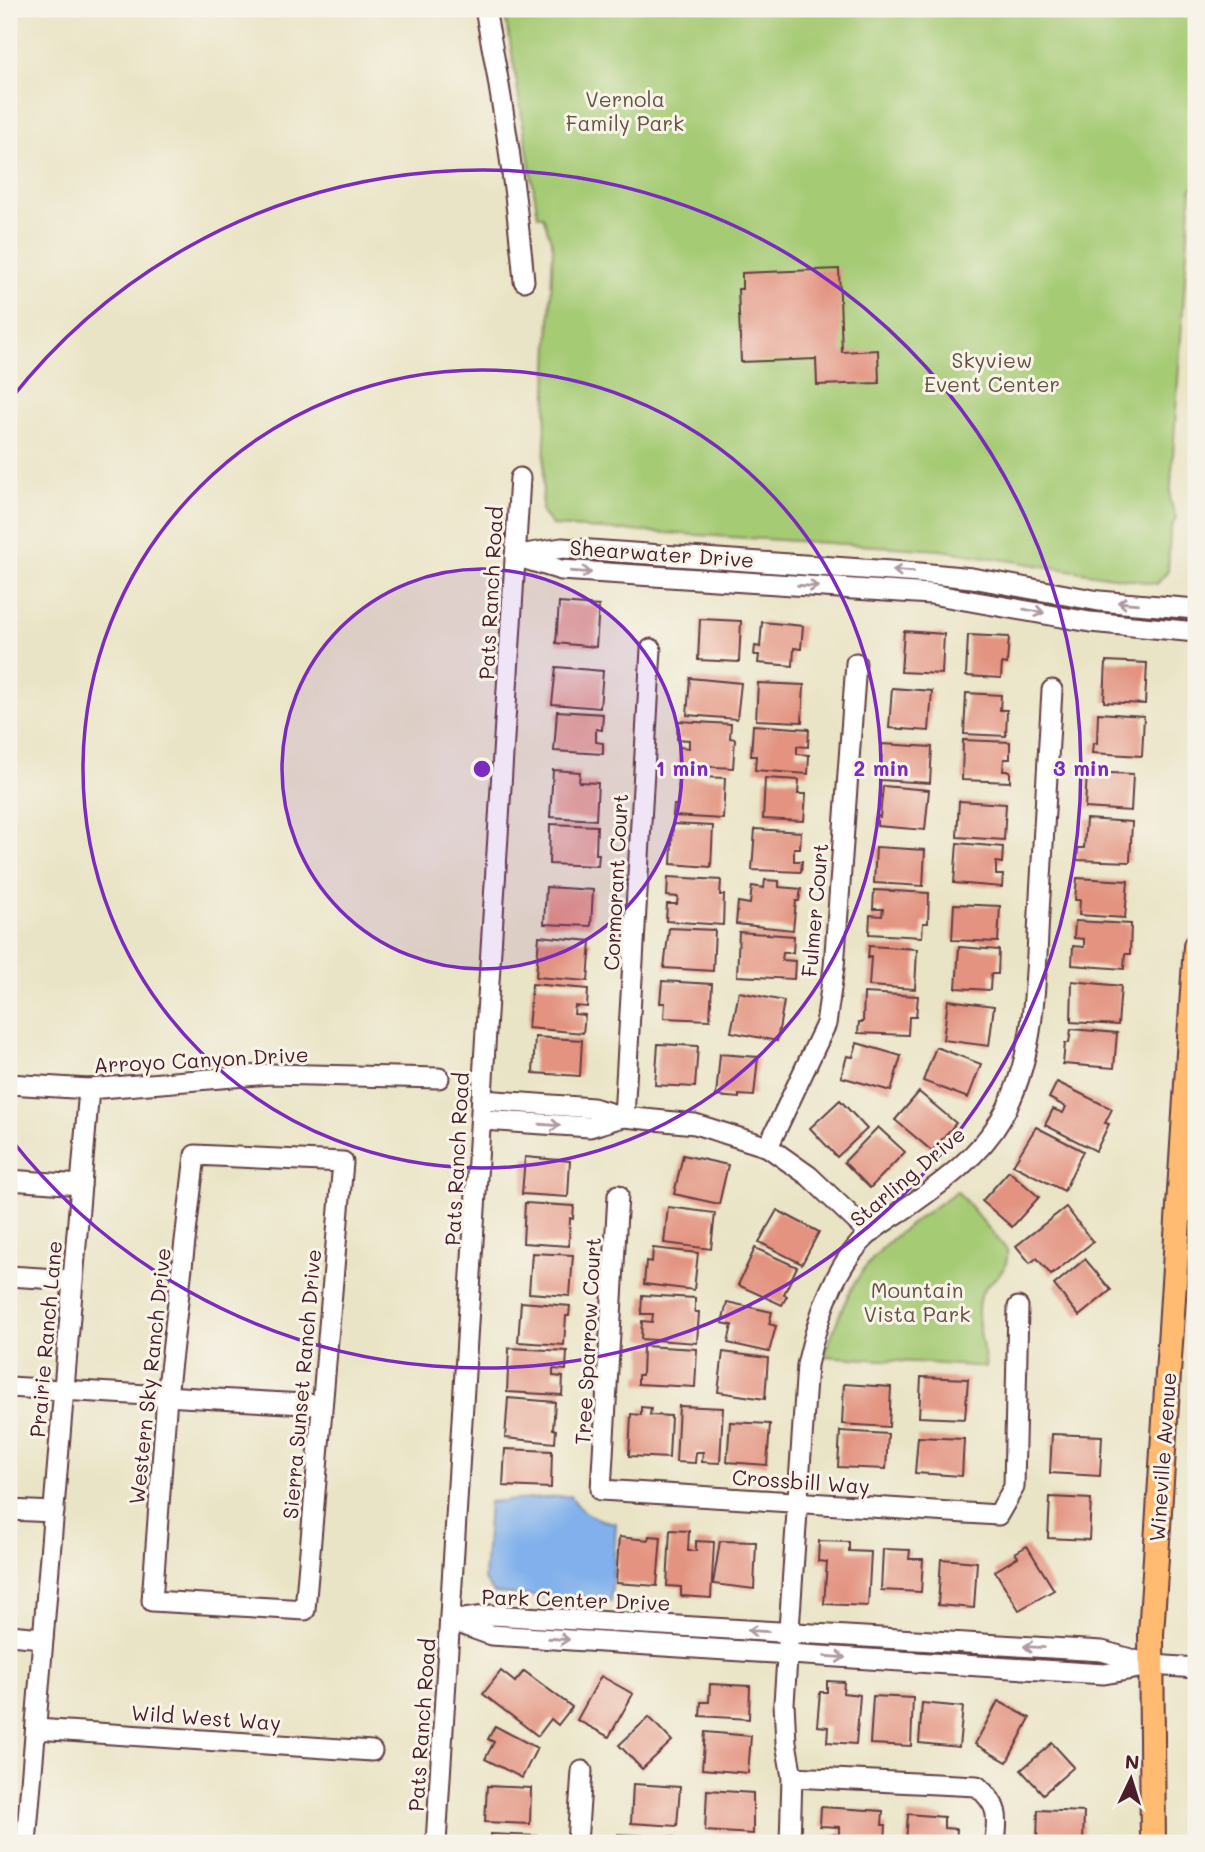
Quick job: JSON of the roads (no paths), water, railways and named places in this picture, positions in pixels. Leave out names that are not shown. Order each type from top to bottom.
[{"type":"main road","name":"Wineville Avenue","points":[[1153,1843],[1151,1634],[1196,946]]},
{"type":"street","points":[[485,9],[500,84],[524,281]]},
{"type":"street","name":"Pats Ranch Road","points":[[436,1843],[520,478]]},
{"type":"street","name":"Shearwater Drive","points":[[515,556],[562,548],[920,573],[972,578],[1099,601],[1196,609]]},
{"type":"street","name":"Shearwater Drive","points":[[515,556],[561,570],[931,594],[1090,622],[1196,632]]},
{"type":"street","name":"Cormorant Court","points":[[624,1116],[651,649]]},
{"type":"street","name":"Fulmer Court","points":[[768,1147],[827,1024],[834,967],[856,663]]},
{"type":"street","name":"Starling Drive","points":[[790,1843],[792,1777],[784,1722],[807,1365],[816,1327],[828,1294],[845,1263],[869,1233],[936,1187],[979,1147],[1000,1121],[1018,1085],[1027,1053],[1034,988],[1052,690]]},
{"type":"street","name":"Arroyo Canyon Drive","points":[[9,1084],[89,1089],[270,1074],[439,1078]]},
{"type":"street","name":"Prairie Ranch Lane","points":[[26,1843],[89,1089]]},
{"type":"street","points":[[482,1100],[593,1108],[624,1116],[695,1124],[768,1147],[809,1175],[869,1233]]},
{"type":"street","points":[[482,1120],[590,1127],[624,1116]]},
{"type":"street","name":"Sierra Sunset Ranch Drive","points":[[195,1155],[342,1162],[305,1610]]},
{"type":"street","name":"Western Sky Ranch Drive","points":[[195,1155],[167,1396],[152,1601],[305,1610]]},
{"type":"street","points":[[9,1180],[81,1185]]},
{"type":"street","name":"Tree Sparrow Court","points":[[601,1490],[618,1195]]},
{"type":"street","points":[[9,1276],[73,1280]]},
{"type":"street","name":"Crossbill Way","points":[[601,1490],[998,1515],[1014,1487],[1018,1307]]},
{"type":"street","points":[[9,1387],[321,1405]]},
{"type":"street","points":[[9,1510],[54,1512]]},
{"type":"street","name":"Park Center Drive","points":[[450,1621],[492,1615],[1102,1651],[1152,1665],[1196,1668]]},
{"type":"street","name":"Park Center Drive","points":[[450,1621],[491,1635],[1104,1674],[1152,1665]]},
{"type":"street","points":[[9,1635],[43,1638]]},
{"type":"street","name":"Wild West Way","points":[[36,1729],[373,1751]]},
{"type":"street","points":[[577,1843],[582,1772]]},
{"type":"street","points":[[792,1777],[959,1783],[977,1786],[990,1797],[998,1816],[995,1843]]},
{"type":"water","points":[[571,1496],[579,1507],[590,1515],[616,1523],[611,1601],[494,1593],[484,1579],[489,1502]]},
{"type":"park label","name":"Vernola Family Park","points":[[625,110]]},
{"type":"park label","name":"Skyview Event Center","points":[[992,371]]},
{"type":"park label","name":"Mountain Vista Park","points":[[917,1301]]}]
